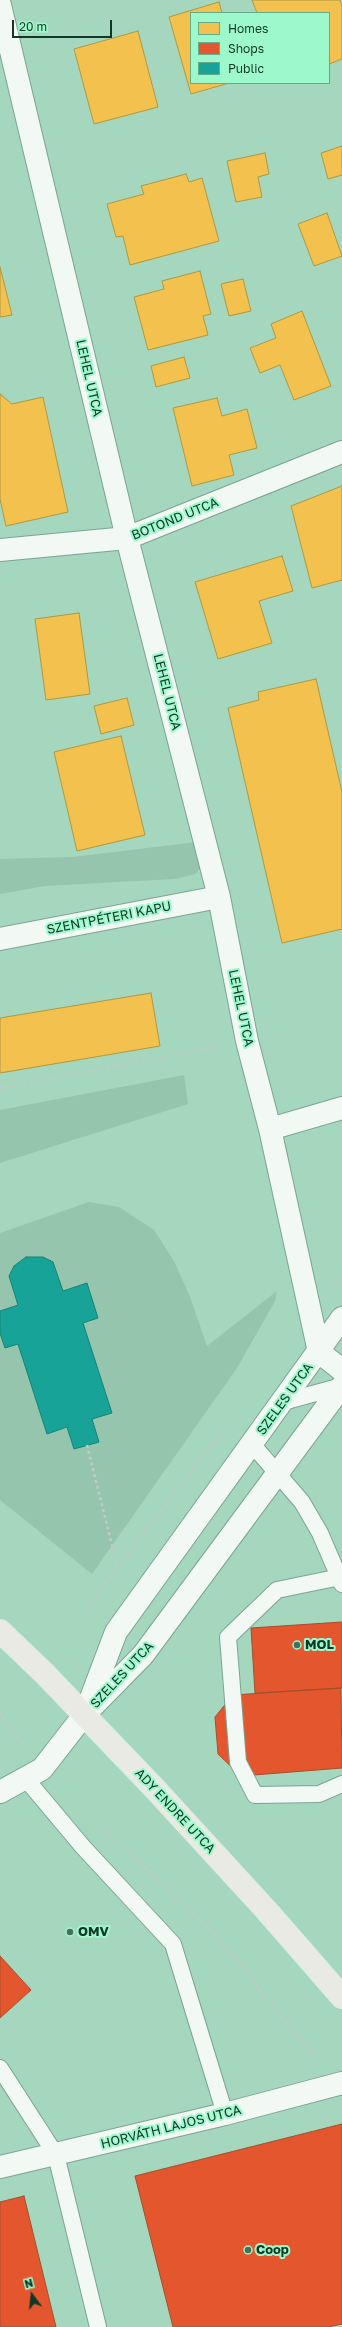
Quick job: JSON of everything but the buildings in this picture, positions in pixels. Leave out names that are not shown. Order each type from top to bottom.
[{"type":"main road","name":"ADY ENDRE UTCA","points":[[0,1631],[84,1715],[267,1911],[342,1998]]},
{"type":"street","points":[[0,5],[16,0]]},
{"type":"street","name":"LEHEL UTCA","points":[[0,5],[127,538],[219,897],[247,1041],[270,1129],[319,1352]]},
{"type":"street","name":"BOTOND UTCA","points":[[0,550],[127,538],[342,452]]},
{"type":"street","name":"SZENTPÉTERI KAPU","points":[[0,939],[219,897]]},
{"type":"street","points":[[270,1129],[342,1108]]},
{"type":"street","name":"SZELES UTCA","points":[[84,1715],[116,1632],[342,1318]]},
{"type":"street","points":[[319,1352],[342,1370]]},
{"type":"street","name":"SZELES UTCA","points":[[84,1715],[143,1655],[342,1386]]},
{"type":"street","points":[[0,1792],[34,1774],[84,1715]]},
{"type":"street","name":"HORVÁTH LAJOS UTCA","points":[[0,2167],[225,2114],[341,2083]]},
{"type":"lane","points":[[282,1402],[342,1386]]},
{"type":"lane","points":[[252,1444],[302,1502],[320,1533],[341,1581],[277,1590],[228,1637],[238,1762],[255,1795],[319,1794],[342,1784]]},
{"type":"lane","points":[[34,1774],[83,1847],[173,1944],[225,2114]]},
{"type":"lane","points":[[0,2068],[56,2155],[98,2327]]},
{"type":"path","points":[[0,1088],[247,1041]]},
{"type":"path","points":[[87,1445],[117,1565],[87,1607]]},
{"type":"path","points":[[0,1712],[34,1774]]},
{"type":"path","points":[[99,1824],[215,1934],[307,2048],[341,2083]]},
{"type":"green space","points":[[205,841],[207,862],[195,874],[175,879],[45,886],[0,894],[0,859],[73,857]]},
{"type":"green space","points":[[184,1075],[188,1104],[0,1163],[0,1110]]},
{"type":"green space","points":[[89,1202],[119,1207],[154,1230],[175,1263],[190,1297],[207,1346],[277,1291],[275,1301],[237,1368],[92,1574],[0,1500],[0,1233]]},
{"type":"place","name":"MOL","points":[[297,1645]]},
{"type":"place","name":"OMV","points":[[70,1932]]},
{"type":"place","name":"Coop","points":[[248,2250]]}]
